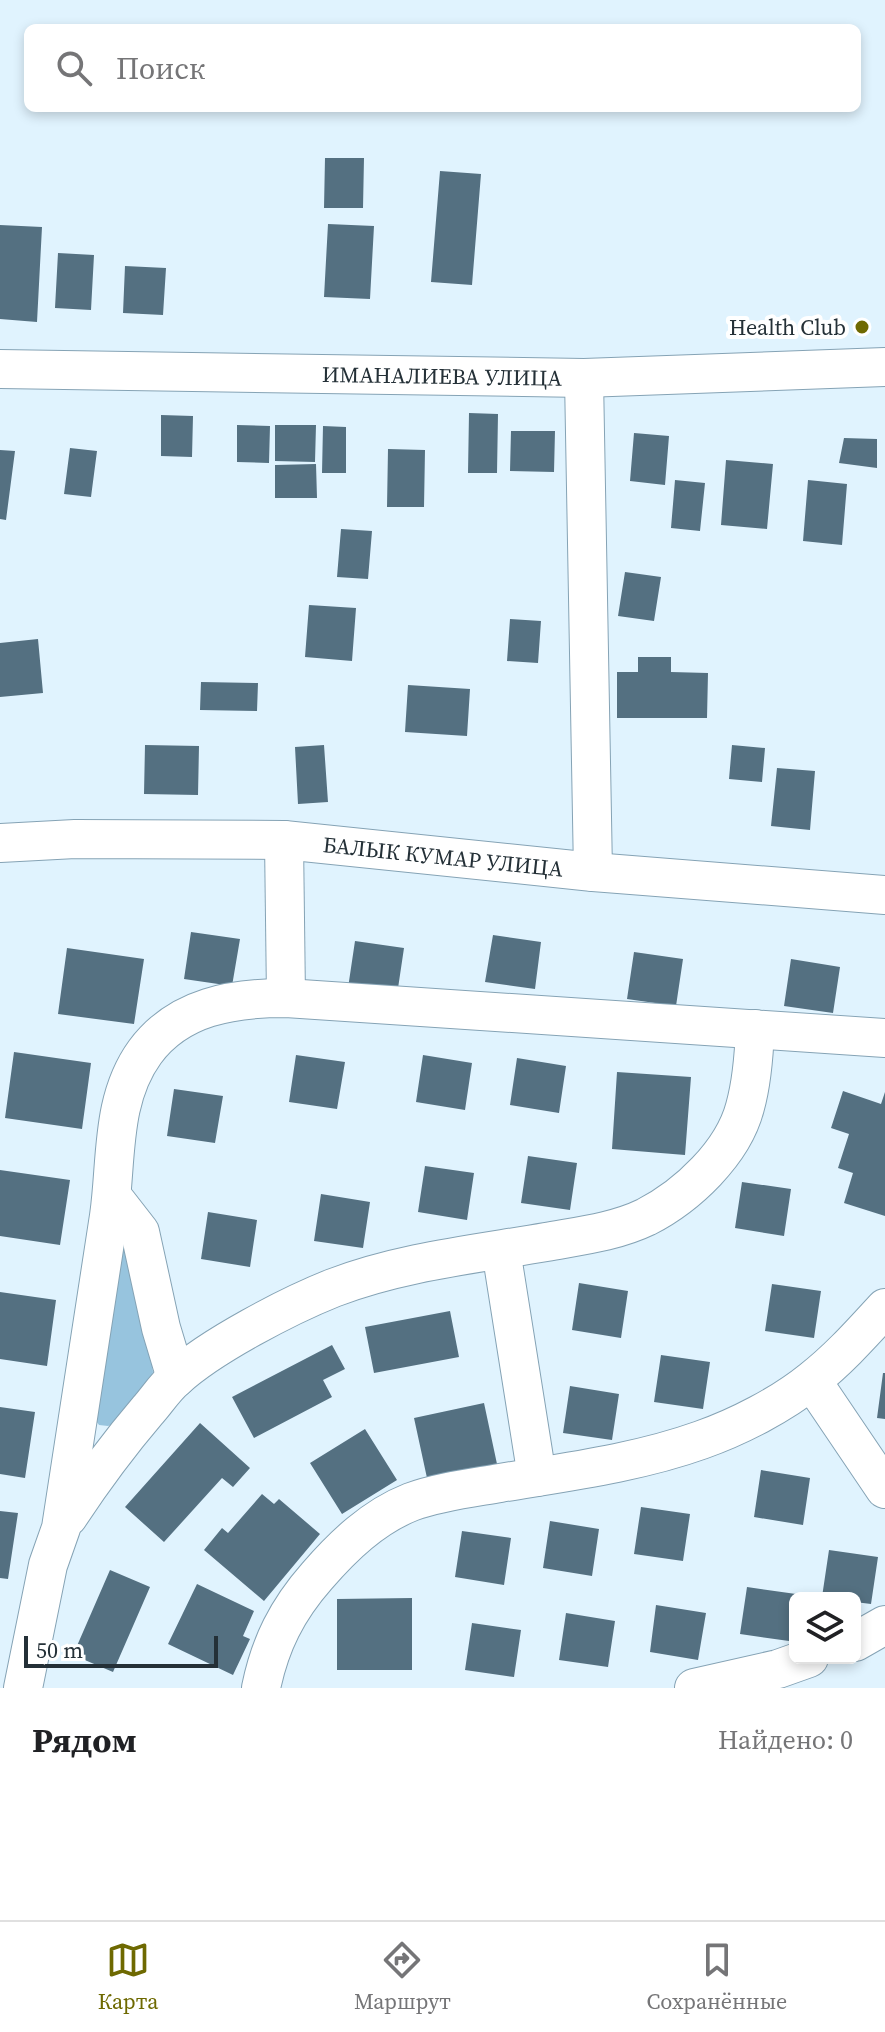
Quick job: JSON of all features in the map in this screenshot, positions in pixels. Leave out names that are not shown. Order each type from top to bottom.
[{"type":"street","name":"ИМАНАЛИЕВА УЛИЦА","points":[[0,369],[584,378],[885,367]]},
{"type":"street","points":[[584,378],[593,872]]},
{"type":"street","name":"БАЛЫК КУМАР УЛИЦА","points":[[0,843],[75,839],[284,840],[593,872],[885,895]]},
{"type":"street","points":[[284,840],[286,998]]},
{"type":"street","points":[[23,1688],[48,1565],[61,1528],[112,1196],[120,1109],[130,1078],[145,1052],[167,1029],[204,1007],[246,998],[286,998],[885,1038]]},
{"type":"street","points":[[61,1528],[98,1472],[176,1378],[213,1351],[293,1305],[335,1287],[399,1269],[598,1232],[644,1218],[672,1201],[701,1177],[728,1142],[744,1110],[753,1066],[755,1029]]},
{"type":"street","points":[[112,1196],[140,1232],[161,1328],[176,1378]]},
{"type":"street","points":[[501,1250],[537,1477]]},
{"type":"street","points":[[261,1688],[267,1657],[283,1620],[339,1551],[369,1525],[411,1502],[639,1458],[701,1440],[761,1413],[812,1381],[885,1308]]},
{"type":"street","points":[[812,1381],[885,1489]]},
{"type":"street","points":[[861,1639],[885,1625]]},
{"type":"street","points":[[694,1688],[792,1664]]},
{"type":"shaded area","points":[[125,1246],[153,1372],[149,1387],[116,1423],[99,1425],[94,1418],[121,1249]]},
{"type":"building","points":[[325,158],[364,158],[363,208],[324,208]]},
{"type":"building","points":[[440,171],[481,174],[472,285],[431,282]]},
{"type":"building","points":[[328,224],[374,226],[370,299],[324,297]]},
{"type":"building","points":[[0,225],[42,227],[37,322],[0,319]]},
{"type":"building","points":[[58,253],[94,255],[91,310],[55,308]]},
{"type":"building","points":[[125,266],[166,268],[163,315],[123,313]]},
{"type":"building","points":[[469,413],[498,414],[497,473],[468,473]]},
{"type":"building","points":[[161,415],[193,416],[192,457],[161,456]]},
{"type":"building","points":[[237,425],[270,426],[269,463],[237,462]]},
{"type":"building","points":[[275,425],[316,425],[315,462],[275,461]]},
{"type":"building","points":[[323,426],[346,427],[346,473],[322,473]]},
{"type":"building","points":[[511,431],[555,431],[554,472],[510,471]]},
{"type":"building","points":[[634,433],[669,436],[665,485],[630,481]]},
{"type":"building","points":[[844,438],[877,439],[877,468],[839,463]]},
{"type":"building","points":[[70,448],[97,451],[91,497],[64,494]]},
{"type":"building","points":[[388,449],[425,450],[424,507],[387,507]]},
{"type":"building","points":[[0,450],[15,451],[6,520],[0,519]]},
{"type":"building","points":[[726,460],[773,464],[767,529],[721,525]]},
{"type":"building","points":[[316,464],[317,498],[275,498],[275,465]]},
{"type":"building","points":[[675,480],[705,483],[700,531],[671,528]]},
{"type":"building","points":[[808,480],[847,484],[842,545],[803,541]]},
{"type":"building","points":[[341,529],[372,531],[368,579],[337,577]]},
{"type":"building","points":[[625,572],[661,577],[654,621],[618,616]]},
{"type":"building","points":[[309,605],[356,608],[352,661],[305,657]]},
{"type":"building","points":[[510,619],[541,621],[538,663],[507,661]]},
{"type":"building","points":[[38,639],[43,693],[0,697],[0,643]]},
{"type":"building","points":[[638,657],[671,657],[671,672],[708,673],[707,718],[617,718],[617,672],[638,672]]},
{"type":"building","points":[[201,682],[258,683],[257,711],[200,710]]},
{"type":"building","points":[[408,685],[470,689],[467,736],[405,732]]},
{"type":"building","points":[[145,745],[199,746],[198,795],[144,794]]},
{"type":"building","points":[[324,745],[328,802],[298,804],[295,747]]},
{"type":"building","points":[[732,745],[765,748],[762,782],[729,779]]},
{"type":"building","points":[[777,768],[815,771],[810,830],[771,826]]},
{"type":"building","points":[[191,932],[240,939],[232,986],[184,979]]},
{"type":"building","points":[[493,935],[541,942],[535,989],[485,982]]},
{"type":"building","points":[[355,941],[404,948],[397,995],[348,988]]},
{"type":"building","points":[[67,948],[144,959],[134,1024],[58,1014]]},
{"type":"building","points":[[634,952],[683,959],[676,1006],[627,999]]},
{"type":"building","points":[[791,959],[840,967],[833,1013],[784,1006]]},
{"type":"building","points":[[14,1052],[91,1063],[82,1129],[5,1118]]},
{"type":"building","points":[[296,1055],[345,1062],[337,1109],[289,1102]]},
{"type":"building","points":[[423,1055],[472,1063],[465,1110],[416,1102]]},
{"type":"building","points":[[517,1058],[566,1066],[559,1113],[510,1105]]},
{"type":"building","points":[[617,1072],[691,1077],[685,1155],[612,1149]]},
{"type":"building","points":[[174,1089],[223,1096],[215,1143],[167,1136]]},
{"type":"building","points":[[843,1091],[881,1104],[885,1092],[885,1216],[844,1203],[853,1173],[838,1168],[849,1134],[831,1128]]},
{"type":"building","points":[[528,1156],[577,1163],[570,1210],[521,1203]]},
{"type":"building","points":[[425,1166],[474,1173],[467,1220],[418,1212]]},
{"type":"building","points":[[0,1170],[70,1180],[60,1245],[0,1236]]},
{"type":"building","points":[[742,1182],[791,1189],[784,1236],[735,1228]]},
{"type":"building","points":[[321,1194],[370,1202],[363,1248],[314,1241]]},
{"type":"building","points":[[208,1212],[257,1220],[250,1267],[201,1259]]},
{"type":"building","points":[[579,1283],[628,1291],[621,1338],[572,1330]]},
{"type":"building","points":[[772,1284],[821,1291],[814,1338],[765,1331]]},
{"type":"building","points":[[0,1292],[56,1300],[47,1366],[0,1359]]},
{"type":"building","points":[[450,1311],[459,1357],[374,1373],[365,1327]]},
{"type":"building","points":[[332,1345],[345,1369],[323,1380],[332,1397],[254,1438],[232,1397]]},
{"type":"building","points":[[661,1355],[710,1362],[703,1409],[654,1402]]},
{"type":"building","points":[[885,1373],[885,1419],[877,1418]]},
{"type":"building","points":[[570,1386],[619,1394],[612,1440],[563,1433]]},
{"type":"building","points":[[484,1403],[497,1464],[427,1478],[414,1418]]},
{"type":"building","points":[[0,1407],[35,1412],[25,1478],[0,1474]]},
{"type":"building","points":[[200,1423],[250,1468],[233,1487],[222,1478],[164,1542],[125,1507]]},
{"type":"building","points":[[365,1429],[397,1480],[342,1514],[310,1463]]},
{"type":"building","points":[[761,1470],[810,1478],[803,1525],[754,1517]]},
{"type":"building","points":[[262,1494],[274,1504],[279,1499],[320,1534],[264,1601],[204,1550],[222,1528],[228,1533]]},
{"type":"building","points":[[641,1507],[690,1514],[683,1561],[634,1554]]},
{"type":"building","points":[[0,1511],[18,1513],[8,1579],[0,1578]]},
{"type":"building","points":[[550,1521],[599,1529],[592,1576],[543,1568]]},
{"type":"building","points":[[462,1531],[511,1538],[504,1585],[455,1577]]},
{"type":"building","points":[[829,1550],[878,1557],[871,1604],[861,1603],[861,1592],[823,1592]]},
{"type":"building","points":[[110,1570],[150,1587],[113,1672],[73,1655]]},
{"type":"building","points":[[197,1584],[254,1611],[243,1636],[250,1639],[233,1675],[168,1644]]},
{"type":"building","points":[[747,1587],[789,1593],[789,1641],[740,1634]]},
{"type":"building","points":[[412,1598],[412,1670],[337,1670],[337,1599]]},
{"type":"building","points":[[656,1605],[706,1613],[698,1660],[650,1652]]},
{"type":"building","points":[[566,1613],[615,1621],[608,1667],[559,1660]]},
{"type":"building","points":[[472,1623],[521,1630],[514,1677],[465,1670]]},
{"type":"place","name":"Health Club","points":[[862,327]]}]
